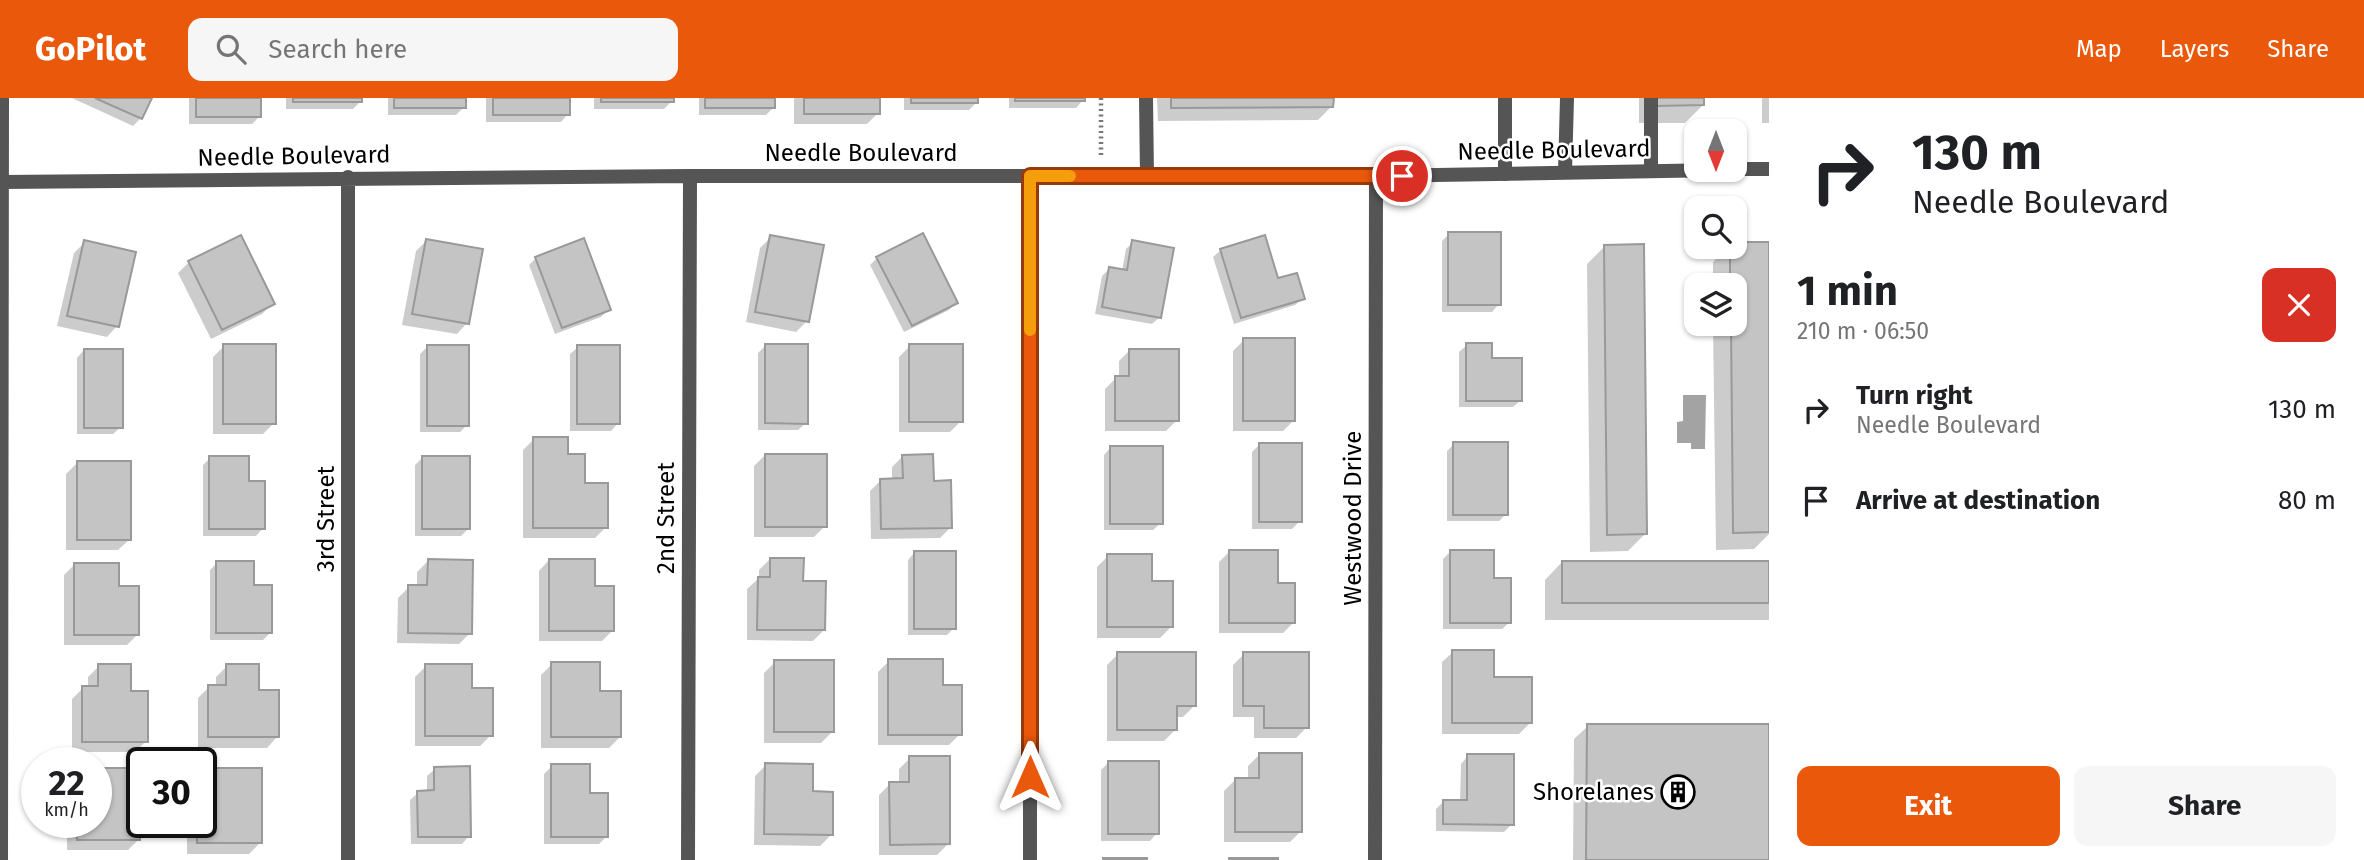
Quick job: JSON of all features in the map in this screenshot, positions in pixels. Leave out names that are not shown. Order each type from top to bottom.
[{"type":"street","points":[[1,860],[2,98]]},
{"type":"street","points":[[1146,98],[1147,176]]},
{"type":"street","points":[[1505,98],[1505,174]]},
{"type":"street","points":[[1565,173],[1567,98]]},
{"type":"street","points":[[1651,98],[1651,171]]},
{"type":"street","points":[[1747,170],[1769,169]]},
{"type":"street","name":"Needle Boulevard","points":[[3,182],[348,177],[1376,176],[1684,171]]},
{"type":"street","name":"2nd Street","points":[[688,860],[690,176]]},
{"type":"street","points":[[1030,176],[1030,860]]},
{"type":"street","name":"Westwood Drive","points":[[1376,176],[1376,860]]},
{"type":"street","name":"3rd Street","points":[[348,177],[348,860]]},
{"type":"path","points":[[1101,98],[1101,176]]},
{"type":"shaded area","points":[[1683,395],[1706,395],[1705,449],[1691,449],[1691,443],[1677,443],[1677,422],[1683,421]]},
{"type":"building","points":[[95,98],[152,98],[142,119]]},
{"type":"building","points":[[196,98],[261,98],[261,117],[196,117]]},
{"type":"building","points":[[293,98],[362,98],[362,102],[293,102]]},
{"type":"building","points":[[394,98],[466,98],[466,108],[394,108]]},
{"type":"building","points":[[493,98],[570,98],[570,115],[493,115]]},
{"type":"building","points":[[601,98],[674,98],[674,102],[601,102]]},
{"type":"building","points":[[705,98],[775,98],[775,108],[705,108]]},
{"type":"building","points":[[804,98],[880,98],[880,114],[804,114]]},
{"type":"building","points":[[911,98],[978,98],[978,103],[911,103]]},
{"type":"building","points":[[1015,98],[1085,98],[1085,101],[1015,101]]},
{"type":"building","points":[[1171,98],[1334,98],[1333,107],[1171,108]]},
{"type":"building","points":[[1656,98],[1704,98],[1704,105],[1656,106]]},
{"type":"building","points":[[1448,232],[1501,232],[1501,305],[1448,305]]},
{"type":"building","points":[[923,233],[958,303],[912,326],[876,257]]},
{"type":"building","points":[[241,235],[275,304],[222,330],[188,261]]},
{"type":"building","points":[[770,235],[824,245],[809,322],[755,312]]},
{"type":"building","points":[[1265,235],[1278,278],[1297,273],[1305,299],[1241,318],[1220,249]]},
{"type":"building","points":[[584,238],[611,310],[562,328],[535,257]]},
{"type":"building","points":[[426,239],[483,249],[469,324],[412,314]]},
{"type":"building","points":[[84,240],[136,252],[119,327],[67,316]]},
{"type":"building","points":[[1132,240],[1174,248],[1161,318],[1102,307],[1109,267],[1127,270]]},
{"type":"building","points":[[1747,242],[1769,242],[1769,532],[1733,533],[1731,336],[1747,336],[1747,273],[1730,273],[1730,259],[1747,259]]},
{"type":"building","points":[[1644,244],[1647,534],[1607,535],[1604,245]]},
{"type":"building","points":[[1243,338],[1295,338],[1295,421],[1243,421]]},
{"type":"building","points":[[1466,343],[1492,343],[1492,358],[1522,358],[1522,401],[1466,401]]},
{"type":"building","points":[[223,344],[276,344],[276,424],[223,424]]},
{"type":"building","points":[[765,344],[808,344],[808,424],[765,423]]},
{"type":"building","points":[[909,344],[963,344],[963,422],[909,422]]},
{"type":"building","points":[[427,345],[469,345],[469,426],[427,426]]},
{"type":"building","points":[[577,345],[620,345],[620,424],[577,424]]},
{"type":"building","points":[[84,349],[123,349],[123,428],[84,428]]},
{"type":"building","points":[[1129,349],[1179,349],[1179,421],[1115,421],[1115,376],[1129,376]]},
{"type":"building","points":[[533,437],[568,437],[568,454],[585,454],[585,483],[608,483],[608,528],[533,528]]},
{"type":"building","points":[[1453,442],[1508,442],[1508,515],[1453,515]]},
{"type":"building","points":[[1259,443],[1302,443],[1302,522],[1259,522]]},
{"type":"building","points":[[1110,446],[1163,446],[1163,524],[1110,524]]},
{"type":"building","points":[[765,454],[827,454],[827,527],[765,527]]},
{"type":"building","points":[[933,454],[934,481],[951,480],[952,528],[881,529],[880,479],[903,478],[902,455]]},
{"type":"building","points":[[209,456],[249,456],[249,481],[265,481],[265,529],[209,529]]},
{"type":"building","points":[[422,456],[470,456],[470,529],[422,529]]},
{"type":"building","points":[[77,461],[131,461],[131,540],[77,540]]},
{"type":"building","points":[[1229,550],[1278,550],[1278,583],[1295,583],[1295,623],[1229,623]]},
{"type":"building","points":[[1450,550],[1494,550],[1494,578],[1511,578],[1511,623],[1450,623]]},
{"type":"building","points":[[914,551],[956,551],[956,629],[914,629]]},
{"type":"building","points":[[1107,554],[1152,554],[1152,581],[1173,581],[1173,627],[1107,627]]},
{"type":"building","points":[[770,558],[804,558],[803,581],[826,581],[825,630],[757,630],[758,577],[770,577]]},
{"type":"building","points":[[428,559],[473,560],[472,634],[408,633],[408,585],[427,585]]},
{"type":"building","points":[[549,559],[595,559],[595,586],[614,586],[614,631],[549,631]]},
{"type":"building","points":[[216,561],[254,561],[254,585],[272,585],[272,633],[216,633]]},
{"type":"building","points":[[1562,561],[1769,561],[1769,603],[1562,603]]},
{"type":"building","points":[[74,563],[119,563],[119,586],[139,586],[139,635],[74,635]]},
{"type":"building","points":[[1452,650],[1494,650],[1494,677],[1532,677],[1532,723],[1452,723]]},
{"type":"building","points":[[1117,652],[1196,652],[1196,706],[1177,706],[1177,730],[1117,730]]},
{"type":"building","points":[[1243,652],[1309,652],[1309,728],[1264,728],[1264,706],[1243,706]]},
{"type":"building","points":[[888,659],[943,659],[943,685],[962,685],[962,735],[888,735]]},
{"type":"building","points":[[774,660],[834,660],[834,732],[774,732]]},
{"type":"building","points":[[551,662],[600,662],[600,691],[621,691],[621,737],[551,737]]},
{"type":"building","points":[[98,664],[131,664],[131,691],[148,691],[148,742],[82,742],[82,686],[98,686]]},
{"type":"building","points":[[226,664],[259,664],[259,690],[279,690],[279,737],[208,737],[208,685],[226,685]]},
{"type":"building","points":[[425,664],[472,664],[472,688],[493,688],[493,736],[425,736]]},
{"type":"building","name":"Shorelanes","points":[[1587,724],[1769,724],[1769,860],[1586,860]]},
{"type":"building","points":[[1259,753],[1302,753],[1302,832],[1235,832],[1235,778],[1259,778]]},
{"type":"building","points":[[1467,754],[1514,754],[1514,825],[1443,824],[1443,800],[1467,800]]},
{"type":"building","points":[[909,756],[950,756],[950,844],[890,845],[889,782],[909,782]]},
{"type":"building","points":[[1108,761],[1159,761],[1159,834],[1108,834]]},
{"type":"building","points":[[765,763],[813,764],[813,791],[833,792],[833,835],[764,834]]},
{"type":"building","points":[[551,764],[590,764],[590,793],[608,793],[608,837],[551,837]]},
{"type":"building","points":[[470,766],[471,837],[418,837],[417,791],[434,790],[434,767]]},
{"type":"building","points":[[112,768],[126,768],[126,838],[140,840],[77,840],[112,838]]},
{"type":"building","points":[[217,768],[262,768],[262,843],[197,843],[197,838],[217,838]]},
{"type":"building","points":[[1147,858],[1147,860],[1103,860]]},
{"type":"building","points":[[1278,858],[1278,860],[1229,860]]},
{"type":"slow traffic","points":[[1030,330],[1030,176],[1070,176]]},
{"type":"place","name":"Shorelanes","points":[[1678,792]]},
{"type":"route","points":[[1030,777],[1030,176],[1402,176]]}]
